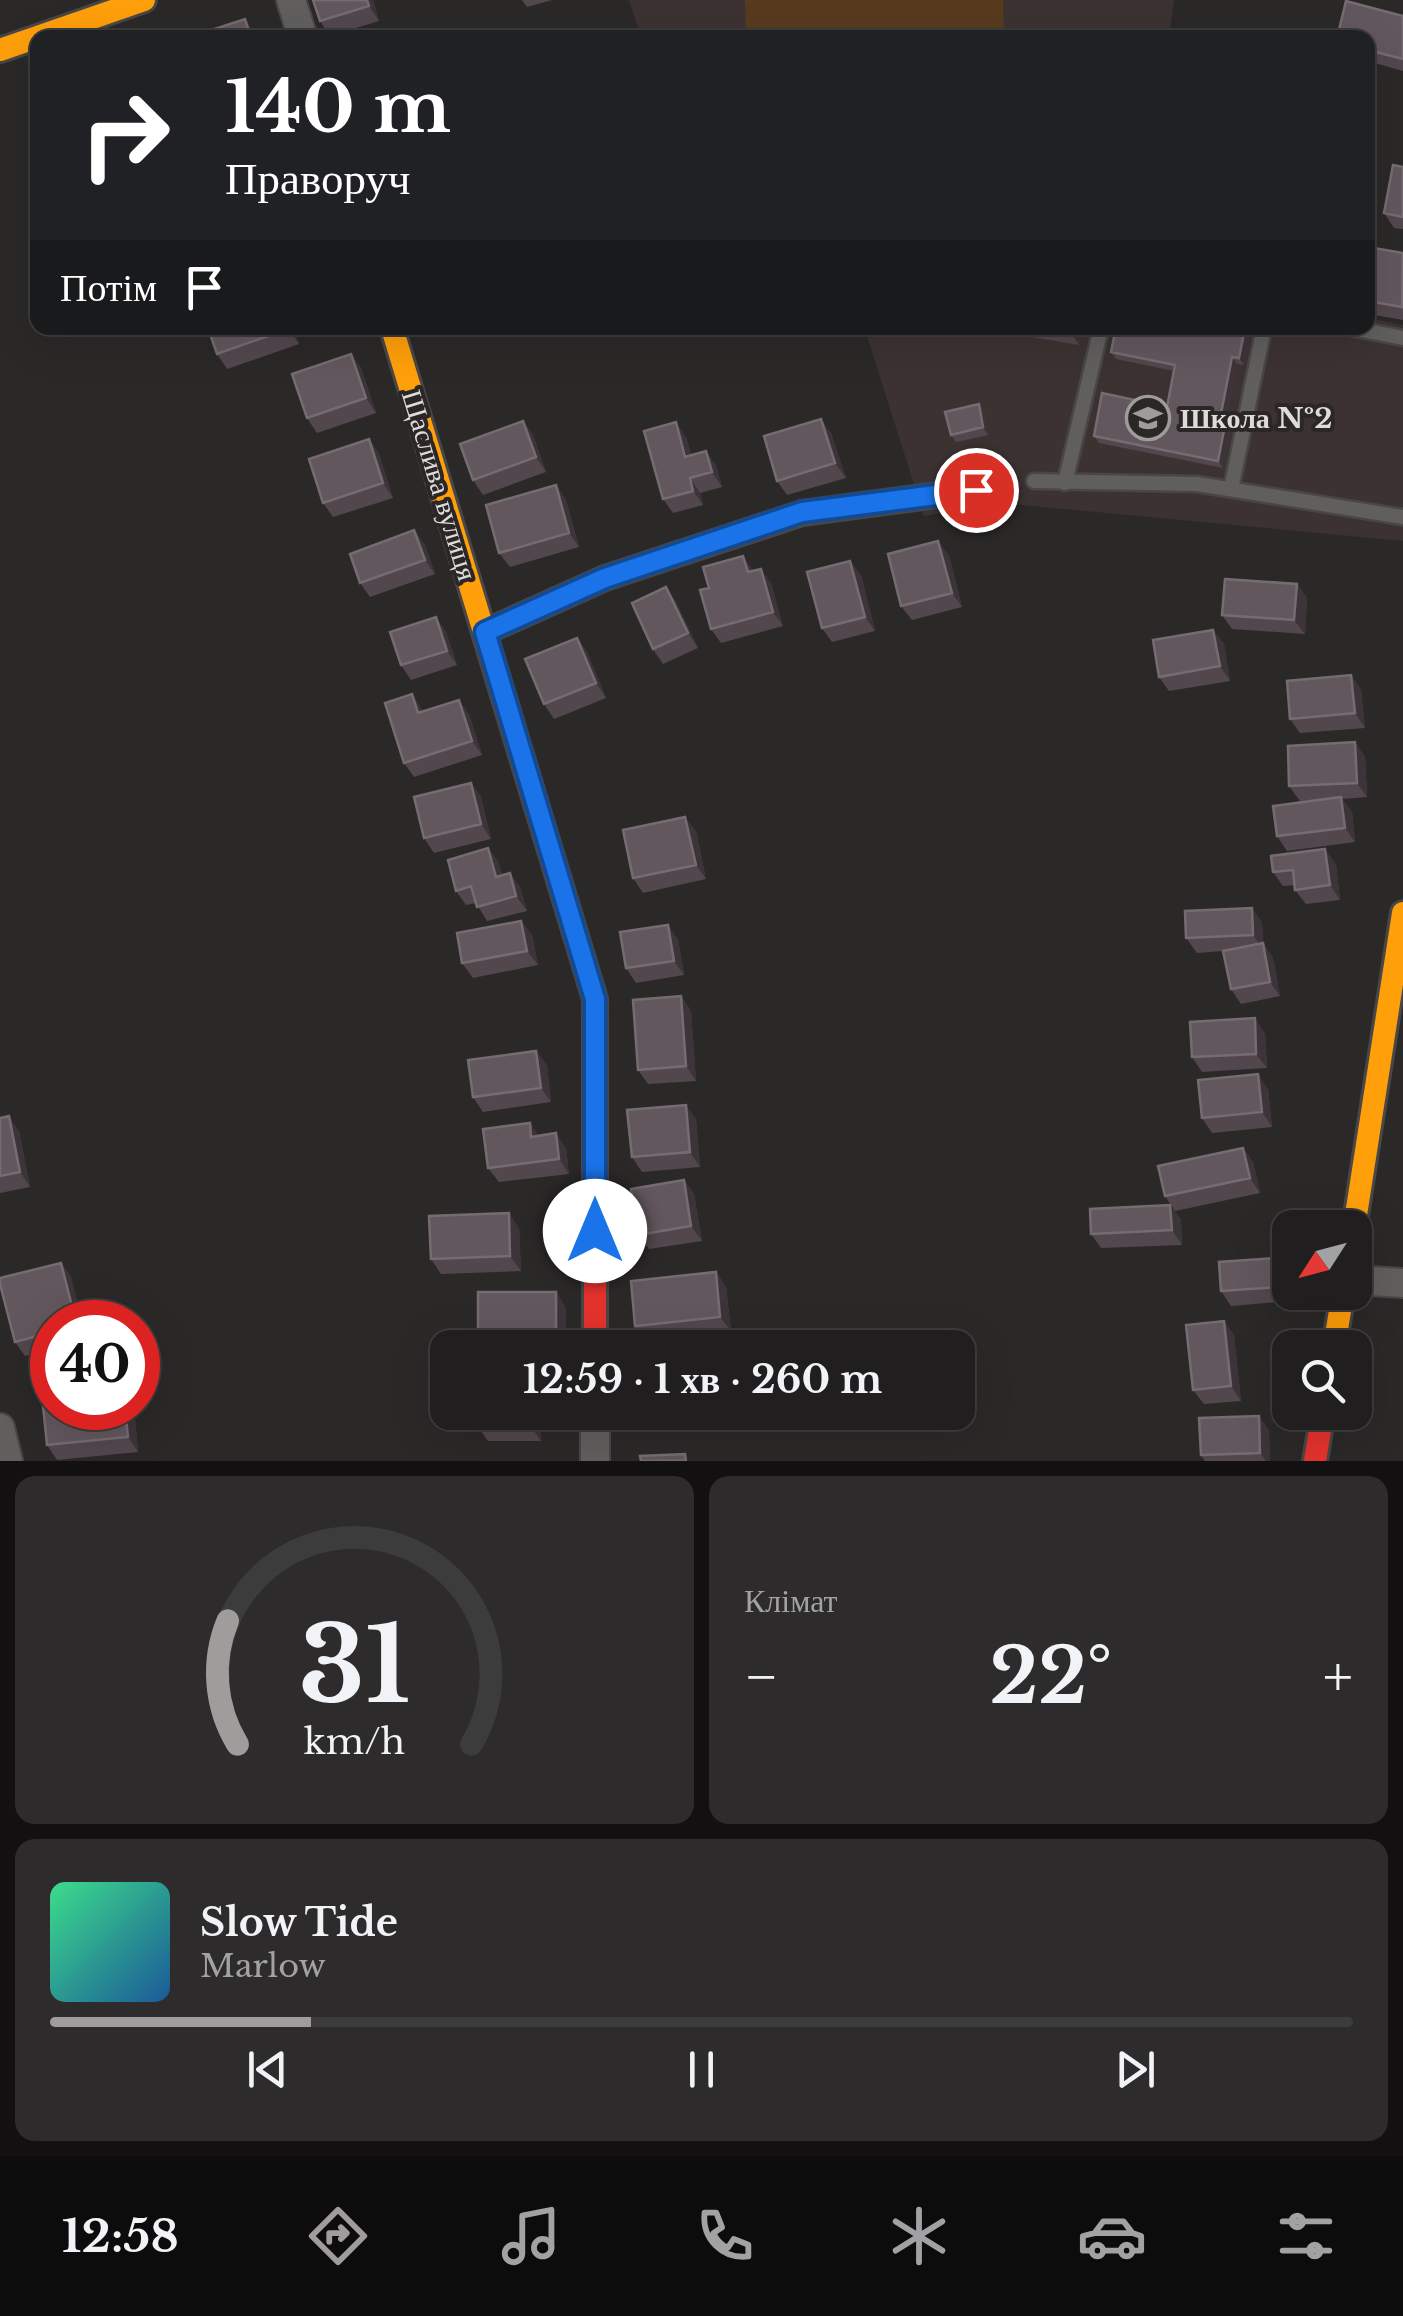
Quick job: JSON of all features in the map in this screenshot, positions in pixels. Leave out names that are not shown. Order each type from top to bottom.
[{"type":"street","points":[[58,30],[144,0]]},
{"type":"street","points":[[292,0],[301,30]]},
{"type":"street","points":[[0,50],[30,40]]},
{"type":"street","name":"Щаслива вулиця","points":[[394,335],[595,999],[595,1330]]},
{"type":"street","points":[[485,632],[605,578],[802,512],[976,490]]},
{"type":"street","points":[[1357,1210],[1403,913]]},
{"type":"street","points":[[1372,1281],[1403,1283]]},
{"type":"street","points":[[0,1428],[8,1461]]},
{"type":"street","points":[[595,1430],[595,1461]]},
{"type":"street","points":[[1315,1461],[1320,1430]]},
{"type":"lane","points":[[1375,333],[1403,338]]},
{"type":"lane","points":[[1065,484],[1099,335]]},
{"type":"lane","points":[[1230,489],[1263,335]]},
{"type":"lane","points":[[1034,482],[1197,484],[1403,517]]},
{"type":"shaded area","points":[[629,0],[1174,0],[1170,30],[639,30]]},
{"type":"shaded area","points":[[745,0],[1003,0],[1004,30],[746,30]]},
{"type":"shaded area","name":"Школа №2","points":[[1375,319],[1403,325],[1403,541],[1001,503],[924,516],[867,335],[1375,335]]},
{"type":"building","points":[[313,0],[367,0],[369,6],[320,21]]},
{"type":"building","points":[[1346,1],[1403,16],[1403,59],[1375,52],[1375,30],[1339,30]]},
{"type":"building","points":[[245,19],[248,30],[211,30]]},
{"type":"building","points":[[1393,165],[1403,167],[1403,217],[1384,213]]},
{"type":"building","points":[[1375,248],[1403,253],[1402,307],[1375,302]]},
{"type":"building","points":[[210,335],[271,335],[217,354]]},
{"type":"building","points":[[1115,335],[1244,335],[1239,358],[1232,357],[1220,419],[1226,420],[1218,461],[1094,436],[1102,393],[1167,407],[1175,365],[1111,352]]},
{"type":"building","points":[[351,354],[366,398],[307,418],[292,374]]},
{"type":"building","points":[[979,404],[983,427],[951,435],[945,412]]},
{"type":"building","points":[[821,419],[835,463],[777,481],[764,436]]},
{"type":"building","points":[[523,421],[536,457],[473,480],[460,444]]},
{"type":"building","points":[[676,422],[685,457],[706,451],[712,472],[690,478],[693,491],[663,499],[644,431]]},
{"type":"building","points":[[369,439],[383,483],[323,503],[309,459]]},
{"type":"building","points":[[556,485],[569,533],[499,553],[486,505]]},
{"type":"building","points":[[414,530],[425,560],[360,583],[350,554]]},
{"type":"building","points":[[938,541],[952,593],[901,606],[888,554]]},
{"type":"building","points":[[743,556],[748,572],[761,569],[773,612],[711,629],[700,590],[709,588],[703,567]]},
{"type":"building","points":[[850,561],[865,617],[822,628],[807,572]]},
{"type":"building","points":[[1225,579],[1297,584],[1294,620],[1222,615]]},
{"type":"building","points":[[666,587],[688,633],[653,649],[632,603]]},
{"type":"building","points":[[436,617],[447,651],[401,665],[390,632]]},
{"type":"building","points":[[1213,630],[1220,666],[1159,677],[1153,640]]},
{"type":"building","points":[[577,638],[596,683],[544,704],[525,659]]},
{"type":"building","points":[[1351,675],[1355,713],[1290,719],[1287,681]]},
{"type":"building","points":[[412,694],[418,713],[459,700],[472,741],[404,763],[385,703]]},
{"type":"building","points":[[1355,742],[1357,783],[1289,786],[1288,746]]},
{"type":"building","points":[[471,783],[481,824],[424,838],[414,797]]},
{"type":"building","points":[[1341,797],[1345,828],[1277,836],[1273,806]]},
{"type":"building","points":[[685,817],[696,865],[633,878],[623,830]]},
{"type":"building","points":[[488,848],[496,877],[510,873],[516,896],[477,907],[471,886],[456,891],[448,860]]},
{"type":"building","points":[[1325,849],[1330,885],[1295,890],[1293,870],[1273,872],[1271,856]]},
{"type":"building","points":[[1252,908],[1253,935],[1186,938],[1185,911]]},
{"type":"building","points":[[521,921],[527,951],[462,963],[457,933]]},
{"type":"building","points":[[668,925],[674,961],[626,968],[620,932]]},
{"type":"building","points":[[1263,943],[1270,982],[1231,989],[1223,951]]},
{"type":"building","points":[[681,996],[686,1066],[638,1070],[633,1000]]},
{"type":"building","points":[[1255,1018],[1256,1054],[1192,1057],[1190,1022]]},
{"type":"building","points":[[536,1051],[541,1088],[473,1097],[468,1060]]},
{"type":"building","points":[[1258,1074],[1262,1112],[1202,1118],[1198,1080]]},
{"type":"building","points":[[686,1105],[690,1152],[632,1157],[627,1110]]},
{"type":"building","points":[[9,1116],[20,1172],[0,1176],[0,1118]]},
{"type":"building","points":[[530,1123],[531,1137],[556,1133],[559,1159],[488,1168],[483,1129]]},
{"type":"building","points":[[1243,1148],[1250,1178],[1165,1196],[1158,1166]]},
{"type":"building","points":[[684,1180],[691,1226],[638,1235],[631,1189]]},
{"type":"building","points":[[1170,1205],[1172,1230],[1091,1234],[1090,1209]]},
{"type":"building","points":[[509,1213],[510,1256],[431,1259],[429,1216]]},
{"type":"building","points":[[1272,1258],[1272,1287],[1221,1291],[1219,1262]]},
{"type":"building","points":[[61,1263],[70,1300],[30,1300],[30,1338],[15,1342],[0,1278]]},
{"type":"building","points":[[716,1272],[720,1317],[635,1326],[631,1281]]},
{"type":"building","points":[[478,1292],[556,1292],[556,1330],[478,1330]]},
{"type":"building","points":[[1224,1321],[1231,1386],[1193,1390],[1186,1325]]},
{"type":"building","points":[[1259,1416],[1260,1453],[1201,1455],[1199,1418]]},
{"type":"building","points":[[45,1430],[127,1430],[128,1437],[47,1445]]},
{"type":"building","points":[[685,1454],[686,1461],[641,1461],[640,1456]]},
{"type":"traffic: fast","points":[[485,632],[605,578],[802,513],[976,490]]},
{"type":"traffic: slow","points":[[58,30],[144,0]]},
{"type":"traffic: slow","points":[[0,50],[30,40]]},
{"type":"traffic: slow","points":[[394,335],[595,999],[595,1016]]},
{"type":"traffic: slow","points":[[1357,1210],[1403,913]]},
{"type":"traffic: slow","points":[[1337,1330],[1340,1310]]},
{"type":"traffic: jam","points":[[595,1016],[595,1330]]},
{"type":"traffic: jam","points":[[1315,1461],[1320,1430]]},
{"type":"place","name":"Школа №2","points":[[1148,418]]},
{"type":"route","points":[[595,1231],[595,999],[485,632],[605,578],[802,512],[976,490]]}]
